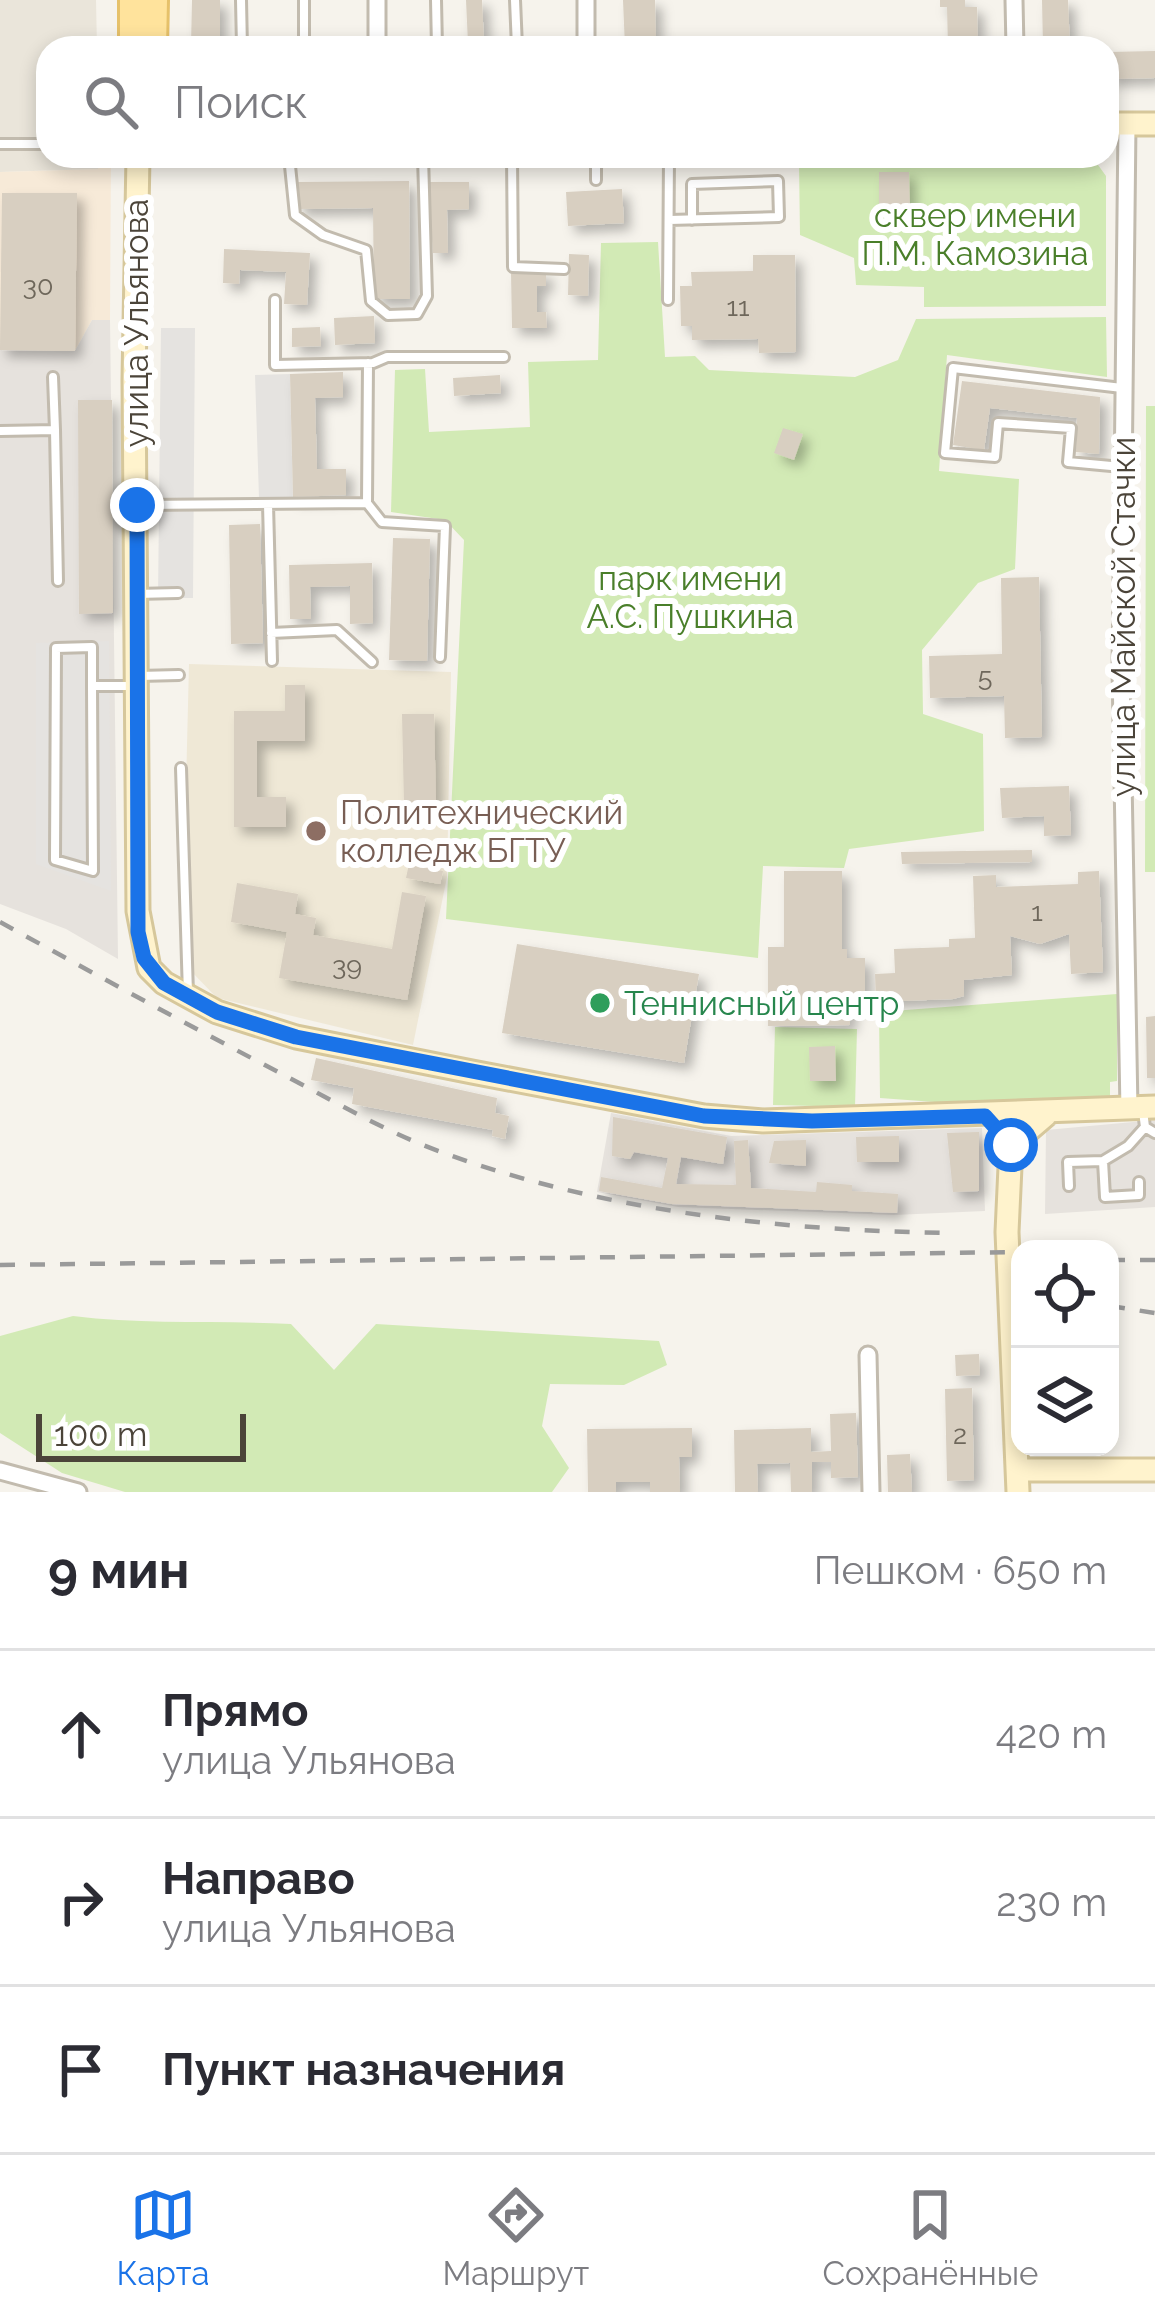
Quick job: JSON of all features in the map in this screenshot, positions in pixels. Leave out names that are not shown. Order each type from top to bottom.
[{"type":"main road","points":[[132,0],[132,36]]},
{"type":"main road","points":[[154,0],[154,36]]},
{"type":"main road","points":[[1119,124],[1155,124]]},
{"type":"main road","name":"улица Ульянова","points":[[138,168],[135,594],[140,945],[149,968],[188,998],[296,1037],[762,1127],[1143,1113]]},
{"type":"main road","points":[[1046,1115],[1012,1144],[1007,1232],[1018,1481],[1155,1470]]},
{"type":"main road","points":[[985,1116],[1012,1144]]},
{"type":"street","points":[[377,0],[377,36]]},
{"type":"street","points":[[586,0],[586,36]]},
{"type":"street","points":[[1014,0],[1015,36]]},
{"type":"street","name":"улица Майской Стачки","points":[[1118,168],[1124,389],[1121,686],[1143,1113]]},
{"type":"street","points":[[868,1355],[871,1492]]},
{"type":"street","points":[[0,1471],[69,1490]]},
{"type":"lane","points":[[241,0],[242,36]]},
{"type":"lane","points":[[304,0],[304,36]]},
{"type":"lane","points":[[436,0],[437,36]]},
{"type":"lane","points":[[515,0],[517,36]]},
{"type":"lane","points":[[0,144],[36,144]]},
{"type":"lane","points":[[290,168],[295,215],[323,235],[366,250],[371,301],[394,316],[418,314],[427,296],[423,168]]},
{"type":"lane","points":[[512,168],[513,267],[564,268]]},
{"type":"lane","points":[[596,168],[596,180]]},
{"type":"lane","points":[[668,300],[669,168]]},
{"type":"lane","points":[[669,220],[692,220],[779,218],[778,182],[692,184],[692,220]]},
{"type":"lane","points":[[275,300],[275,365],[368,363],[387,357],[504,357]]},
{"type":"lane","points":[[368,363],[367,503],[382,522],[445,526],[440,657]]},
{"type":"lane","points":[[1123,467],[1069,463],[1071,428],[998,422],[995,457],[945,452],[953,368],[1124,389]]},
{"type":"lane","points":[[53,377],[58,581]]},
{"type":"lane","points":[[0,431],[55,430]]},
{"type":"lane","points":[[137,505],[367,503]]},
{"type":"lane","points":[[268,504],[272,661]]},
{"type":"lane","points":[[135,594],[178,593]]},
{"type":"lane","points":[[271,633],[337,630],[372,662]]},
{"type":"lane","points":[[92,647],[92,686],[93,871],[55,860],[56,648],[92,647]]},
{"type":"lane","points":[[92,686],[179,676]]},
{"type":"lane","points":[[181,768],[188,998]]},
{"type":"lane","points":[[1143,1113],[1155,1133]]},
{"type":"lane","points":[[1069,1186],[1068,1162],[1103,1161],[1128,1146],[1143,1113]]},
{"type":"lane","points":[[1103,1161],[1105,1197],[1139,1196],[1138,1182]]},
{"type":"shaded area","points":[[0,0],[96,0],[97,36],[36,36],[36,168],[99,169],[0,172]]},
{"type":"shaded area","points":[[111,168],[110,320],[92,320],[75,351],[0,350],[0,172]]},
{"type":"shaded area","points":[[92,320],[110,320],[118,959],[66,929],[0,904],[0,350],[75,351]]},
{"type":"shaded area","points":[[161,328],[195,328],[193,598],[158,598]]},
{"type":"shaded area","points":[[290,374],[293,497],[259,498],[255,375]]},
{"type":"shaded area","points":[[109,641],[111,891],[36,864],[36,643]]},
{"type":"shaded area","name":"Политехнический колледж БГТУ","points":[[189,664],[451,672],[447,877],[413,1045],[217,998],[188,968],[183,910]]},
{"type":"shaded area","points":[[611,1113],[731,1136],[982,1128],[985,1211],[894,1215],[678,1207],[597,1192]]},
{"type":"shaded area","points":[[1155,1120],[1155,1207],[1045,1214],[1046,1130]]},
{"type":"green space","name":"сквер имени П.М. Камозина","points":[[799,168],[1100,168],[1106,176],[1106,306],[924,307],[924,287],[856,285],[854,258],[800,235]]},
{"type":"green space","name":"парк имени А.С. Пушкина","points":[[658,242],[665,357],[695,356],[709,370],[855,377],[898,360],[916,319],[1106,317],[1107,377],[947,355],[939,471],[1019,479],[1015,569],[978,583],[922,650],[923,714],[983,734],[984,831],[849,849],[844,868],[763,866],[758,958],[446,919],[464,540],[445,520],[391,512],[395,370],[425,369],[429,432],[530,427],[528,362],[598,360],[601,243]]},
{"type":"green space","points":[[1146,406],[1155,406],[1155,872],[1145,872]]},
{"type":"green space","points":[[1117,994],[1117,1081],[1110,1082],[1110,1097],[962,1104],[880,1098],[879,1012]]},
{"type":"green space","points":[[775,1027],[857,1029],[855,1107],[773,1105]]},
{"type":"green space","points":[[73,1316],[291,1324],[334,1370],[376,1324],[659,1341],[667,1365],[624,1385],[550,1384],[542,1426],[569,1468],[552,1492],[125,1492],[62,1473],[0,1433],[0,1336]]},
{"type":"building","points":[[192,0],[220,0],[220,36],[191,36]]},
{"type":"building","points":[[466,0],[482,0],[484,36],[468,36]]},
{"type":"building","points":[[623,0],[655,0],[656,36],[624,36]]},
{"type":"building","points":[[940,0],[965,0],[965,7],[977,7],[978,36],[948,36],[947,7],[940,7]]},
{"type":"building","points":[[1042,0],[1068,0],[1070,36],[1043,36]]},
{"type":"building","points":[[1155,51],[1155,78],[1119,79],[1119,52]]},
{"type":"building","points":[[879,172],[909,172],[910,207],[879,207]]},
{"type":"building","points":[[409,181],[410,299],[374,299],[373,208],[297,209],[297,182]]},
{"type":"building","points":[[428,182],[469,182],[469,209],[447,210],[448,253],[433,253]]},
{"type":"building","points":[[622,189],[624,223],[568,226],[566,192]]},
{"type":"building","points":[[2,193],[77,193],[75,351],[0,350]]},
{"type":"building","points":[[224,249],[310,253],[307,305],[284,304],[286,272],[240,270],[239,284],[223,283]]},
{"type":"building","points":[[569,254],[589,255],[588,296],[568,295]]},
{"type":"building","points":[[753,255],[795,255],[796,352],[759,353],[758,339],[692,340],[692,326],[681,326],[680,286],[692,286],[691,272],[753,271]]},
{"type":"building","points":[[511,272],[546,272],[546,286],[537,286],[537,312],[546,312],[547,328],[512,328]]},
{"type":"building","points":[[374,316],[375,343],[335,345],[334,318]]},
{"type":"building","points":[[320,327],[321,346],[292,347],[292,328]]},
{"type":"building","points":[[343,372],[343,397],[315,398],[317,469],[346,469],[346,495],[293,497],[290,374]]},
{"type":"building","points":[[500,375],[501,393],[454,396],[453,378]]},
{"type":"building","points":[[962,381],[1100,397],[1099,454],[1076,452],[1077,418],[990,408],[984,450],[953,445]]},
{"type":"building","points":[[78,400],[112,400],[113,613],[79,614]]},
{"type":"building","points":[[783,428],[803,434],[794,460],[774,453]]},
{"type":"building","points":[[260,524],[263,643],[231,644],[229,525]]},
{"type":"building","points":[[393,538],[430,539],[427,661],[389,660]]},
{"type":"building","points":[[372,563],[373,623],[350,624],[350,586],[310,587],[311,619],[290,619],[289,565]]},
{"type":"building","points":[[1039,577],[1042,737],[1005,738],[1004,696],[930,698],[929,656],[1002,654],[1001,578]]},
{"type":"building","points":[[285,685],[305,685],[305,741],[257,741],[257,797],[286,797],[286,827],[234,827],[234,711],[285,711]]},
{"type":"building","points":[[402,714],[434,714],[436,804],[404,805]]},
{"type":"building","points":[[1069,786],[1071,835],[1044,836],[1044,816],[1002,818],[1000,788]]},
{"type":"building","points":[[1032,850],[1032,862],[902,864],[901,852]]},
{"type":"building","points":[[409,864],[443,871],[440,884],[406,878]]},
{"type":"building","points":[[784,871],[842,871],[842,949],[847,949],[847,958],[865,958],[865,1004],[850,1004],[850,1025],[768,1026],[768,947],[784,947]]},
{"type":"building","points":[[1099,871],[1103,972],[1071,974],[1069,934],[1040,944],[1010,936],[1012,975],[964,980],[964,996],[953,999],[876,1002],[875,974],[895,973],[894,949],[949,947],[949,939],[975,938],[973,876],[996,875],[996,887],[1078,884],[1078,872]]},
{"type":"building","points":[[237,883],[298,894],[295,914],[316,918],[313,935],[392,949],[402,892],[426,896],[407,1000],[279,978],[287,932],[231,922]]},
{"type":"building","name":"Теннисный центр","points":[[517,944],[699,974],[684,1063],[502,1033]]},
{"type":"building","points":[[1155,1016],[1155,1078],[1147,1078],[1146,1017]]},
{"type":"building","points":[[835,1046],[836,1081],[810,1081],[809,1047]]},
{"type":"building","points":[[316,1058],[497,1098],[495,1113],[509,1116],[505,1139],[492,1136],[493,1130],[352,1104],[354,1088],[311,1080]]},
{"type":"building","points":[[613,1117],[727,1137],[723,1164],[681,1157],[676,1184],[736,1185],[734,1141],[748,1140],[751,1188],[816,1192],[817,1182],[852,1185],[852,1191],[898,1194],[897,1213],[672,1204],[599,1191],[601,1177],[662,1188],[668,1158],[634,1152],[630,1159],[612,1156]]},
{"type":"building","points":[[979,1132],[979,1191],[953,1192],[947,1133]]},
{"type":"building","points":[[899,1136],[899,1162],[857,1162],[856,1137]]},
{"type":"building","points":[[806,1140],[806,1166],[769,1163],[774,1141]]},
{"type":"building","points":[[979,1354],[980,1375],[956,1376],[955,1355]]},
{"type":"building","points":[[972,1388],[974,1480],[947,1481],[945,1389]]},
{"type":"building","points":[[856,1413],[858,1477],[831,1478],[831,1462],[812,1462],[812,1492],[791,1492],[790,1463],[757,1464],[758,1492],[735,1492],[734,1430],[811,1428],[811,1452],[831,1451],[830,1414]]},
{"type":"building","points":[[692,1428],[692,1457],[679,1457],[680,1492],[650,1492],[650,1482],[616,1482],[616,1492],[588,1492],[587,1429]]},
{"type":"building","points":[[910,1454],[912,1492],[888,1492],[887,1455]]},
{"type":"railway","points":[[0,922],[381,1126],[505,1173],[631,1204],[696,1214],[825,1228],[954,1233]]},
{"type":"railway","points":[[0,1265],[1011,1252]]},
{"type":"railway","points":[[1119,1260],[1155,1260]]},
{"type":"railway","points":[[1119,1307],[1155,1313]]},
{"type":"place","name":"Политехнический колледж БГТУ","points":[[316,831]]},
{"type":"place","name":"Теннисный центр","points":[[600,1003]]},
{"type":"route","points":[[137,505],[138,932],[149,968],[164,983],[217,1012],[262,1029],[472,1072],[704,1116],[812,1121],[985,1116],[1011,1145]]}]
